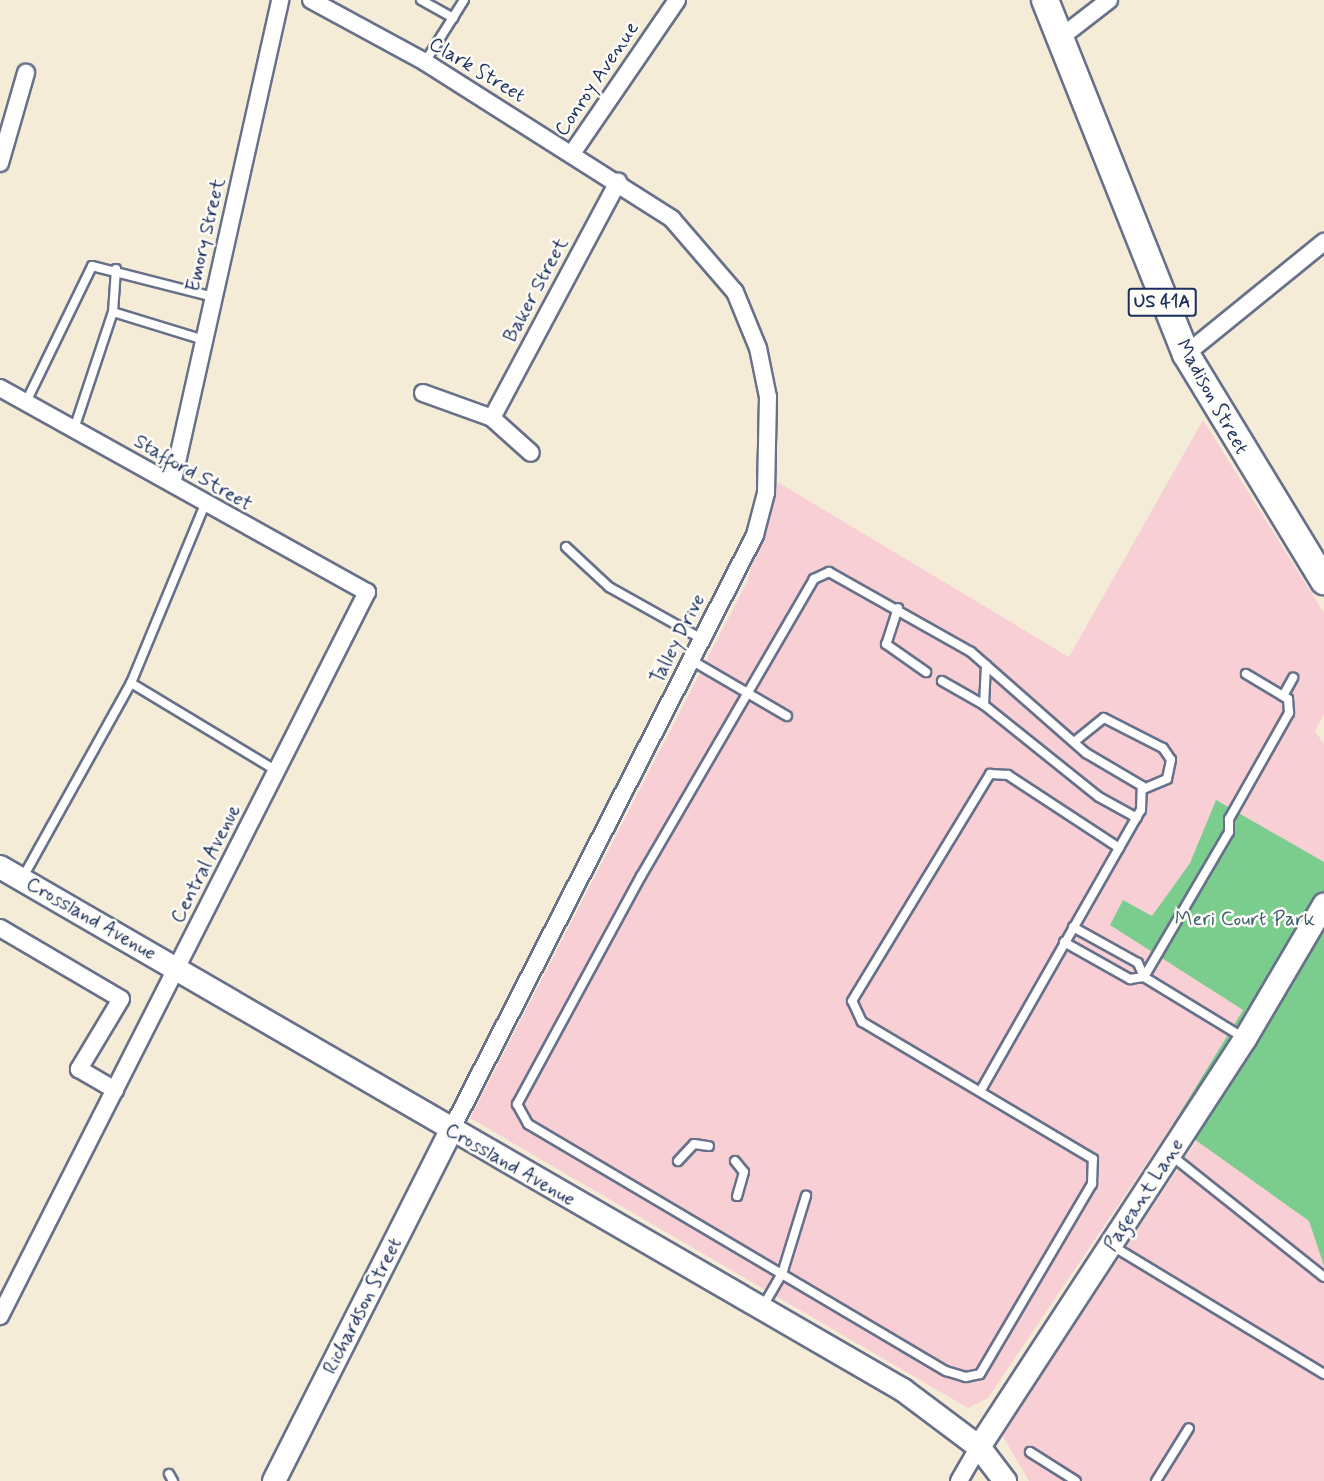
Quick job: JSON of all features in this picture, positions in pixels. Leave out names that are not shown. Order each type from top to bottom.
[{"type":"main road","name":"Madison Street","points":[[1045,0],[1186,354],[1323,579]]},
{"type":"main road","name":"Crossland Avenue","points":[[0,867],[903,1390],[979,1448],[1005,1481]]},
{"type":"main road","name":"Pageant Lane","points":[[979,1448],[1245,1039],[1324,905]]},
{"type":"main road","name":"Richardson Street","points":[[274,1481],[451,1130]]},
{"type":"street","name":"Emory Street","points":[[173,480],[280,0]]},
{"type":"street","name":"Clark Street","points":[[311,0],[425,62],[618,182]]},
{"type":"street","name":"Conroy Avenue","points":[[573,152],[677,0]]},
{"type":"street","points":[[1060,38],[1109,0]]},
{"type":"street","points":[[0,163],[26,73]]},
{"type":"street","name":"Baker Street","points":[[492,418],[618,182]]},
{"type":"street","name":"Talley Drive","points":[[451,1130],[755,535],[766,493],[770,420],[764,372],[748,316],[721,272],[672,219],[618,182]]},
{"type":"street","points":[[1186,354],[1324,242]]},
{"type":"street","name":"Stafford Street","points":[[0,388],[367,592]]},
{"type":"street","points":[[423,393],[492,418],[531,453]]},
{"type":"street","name":"Central Avenue","points":[[0,1316],[367,592]]},
{"type":"street","points":[[0,928],[121,999],[79,1070],[115,1090]]},
{"type":"street","name":"Pageant Lane","points":[[959,1481],[979,1448]]},
{"type":"lane","points":[[421,0],[453,18]]},
{"type":"lane","points":[[425,62],[464,0]]},
{"type":"lane","points":[[26,402],[92,266],[116,269],[214,297]]},
{"type":"lane","points":[[74,429],[113,312],[116,269]]},
{"type":"lane","points":[[113,312],[204,340]]},
{"type":"lane","points":[[22,879],[131,683],[205,504]]},
{"type":"lane","points":[[566,547],[609,587],[702,639]]},
{"type":"lane","points":[[1119,848],[1008,775],[990,774],[855,994],[853,1008],[862,1022],[1088,1154],[1095,1174],[985,1369],[974,1376],[953,1374],[528,1124],[517,1104],[747,693],[819,574],[839,574],[898,608],[986,665],[1074,742],[1143,789]]},
{"type":"lane","points":[[898,608],[886,644],[926,672]]},
{"type":"lane","points":[[691,660],[787,716]]},
{"type":"lane","points":[[984,705],[986,665]]},
{"type":"lane","points":[[1144,977],[1228,832],[1229,819],[1289,712],[1283,696],[1246,674]]},
{"type":"lane","points":[[1283,696],[1293,678]]},
{"type":"lane","points":[[942,681],[984,705],[1099,798],[1137,818]]},
{"type":"lane","points":[[131,683],[277,771]]},
{"type":"lane","points":[[1074,742],[1104,718],[1163,748],[1171,760],[1167,779],[1143,789]]},
{"type":"lane","points":[[981,1090],[1137,818],[1143,789]]},
{"type":"lane","points":[[1073,927],[1138,963],[1144,977],[1245,1039]]},
{"type":"lane","points":[[1064,942],[1130,979],[1144,977]]},
{"type":"lane","points":[[678,1161],[694,1144],[709,1146]]},
{"type":"lane","points":[[1170,1155],[1324,1277]]},
{"type":"lane","points":[[735,1161],[744,1172],[737,1196]]},
{"type":"lane","points":[[762,1309],[782,1274],[806,1196]]},
{"type":"lane","points":[[1111,1245],[1324,1374]]},
{"type":"lane","points":[[1156,1481],[1189,1428]]},
{"type":"lane","points":[[1030,1452],[1076,1481]]},
{"type":"shaded area","points":[[1203,420],[1324,613],[1324,714],[1315,731],[1324,744],[1324,878],[1173,1124],[988,1398],[968,1408],[470,1118],[747,582],[776,481],[1069,657]]},
{"type":"shaded area","points":[[1197,1140],[1309,1221],[1324,1266],[1324,1481],[1029,1481],[1002,1435]]},
{"type":"green space","name":"Meri Court Park","points":[[1216,800],[1324,862],[1324,1266],[1309,1221],[1173,1124],[1243,1010],[1110,925],[1123,900],[1152,916],[1190,863]]}]
